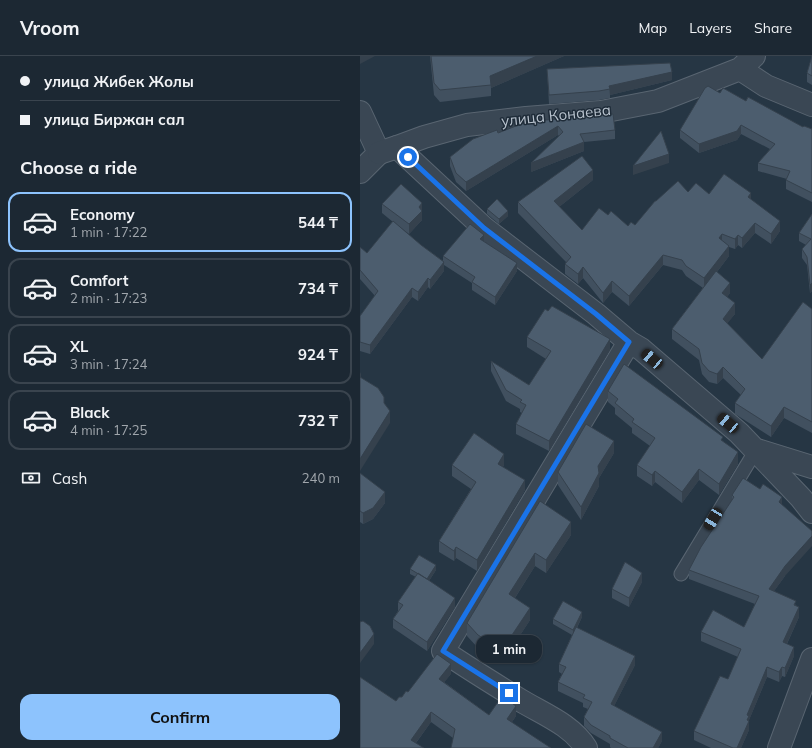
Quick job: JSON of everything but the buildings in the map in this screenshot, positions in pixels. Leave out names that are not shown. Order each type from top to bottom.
[{"type":"street","points":[[747,62],[766,86],[812,105]]},
{"type":"street","name":"улица Конаева","points":[[360,172],[379,149],[466,125],[526,118],[601,112],[658,101],[747,62]]},
{"type":"street","points":[[360,112],[379,149],[596,314],[629,342],[641,349],[739,433],[812,512]]},
{"type":"street","points":[[586,748],[580,738],[554,719],[522,702],[443,651],[629,342]]},
{"type":"street","points":[[756,450],[812,467]]},
{"type":"street","points":[[779,748],[812,659]]},
{"type":"lane","points":[[681,574],[756,450]]},
{"type":"route","points":[[408,157],[484,228],[596,314],[629,342],[443,651],[509,693]]}]
